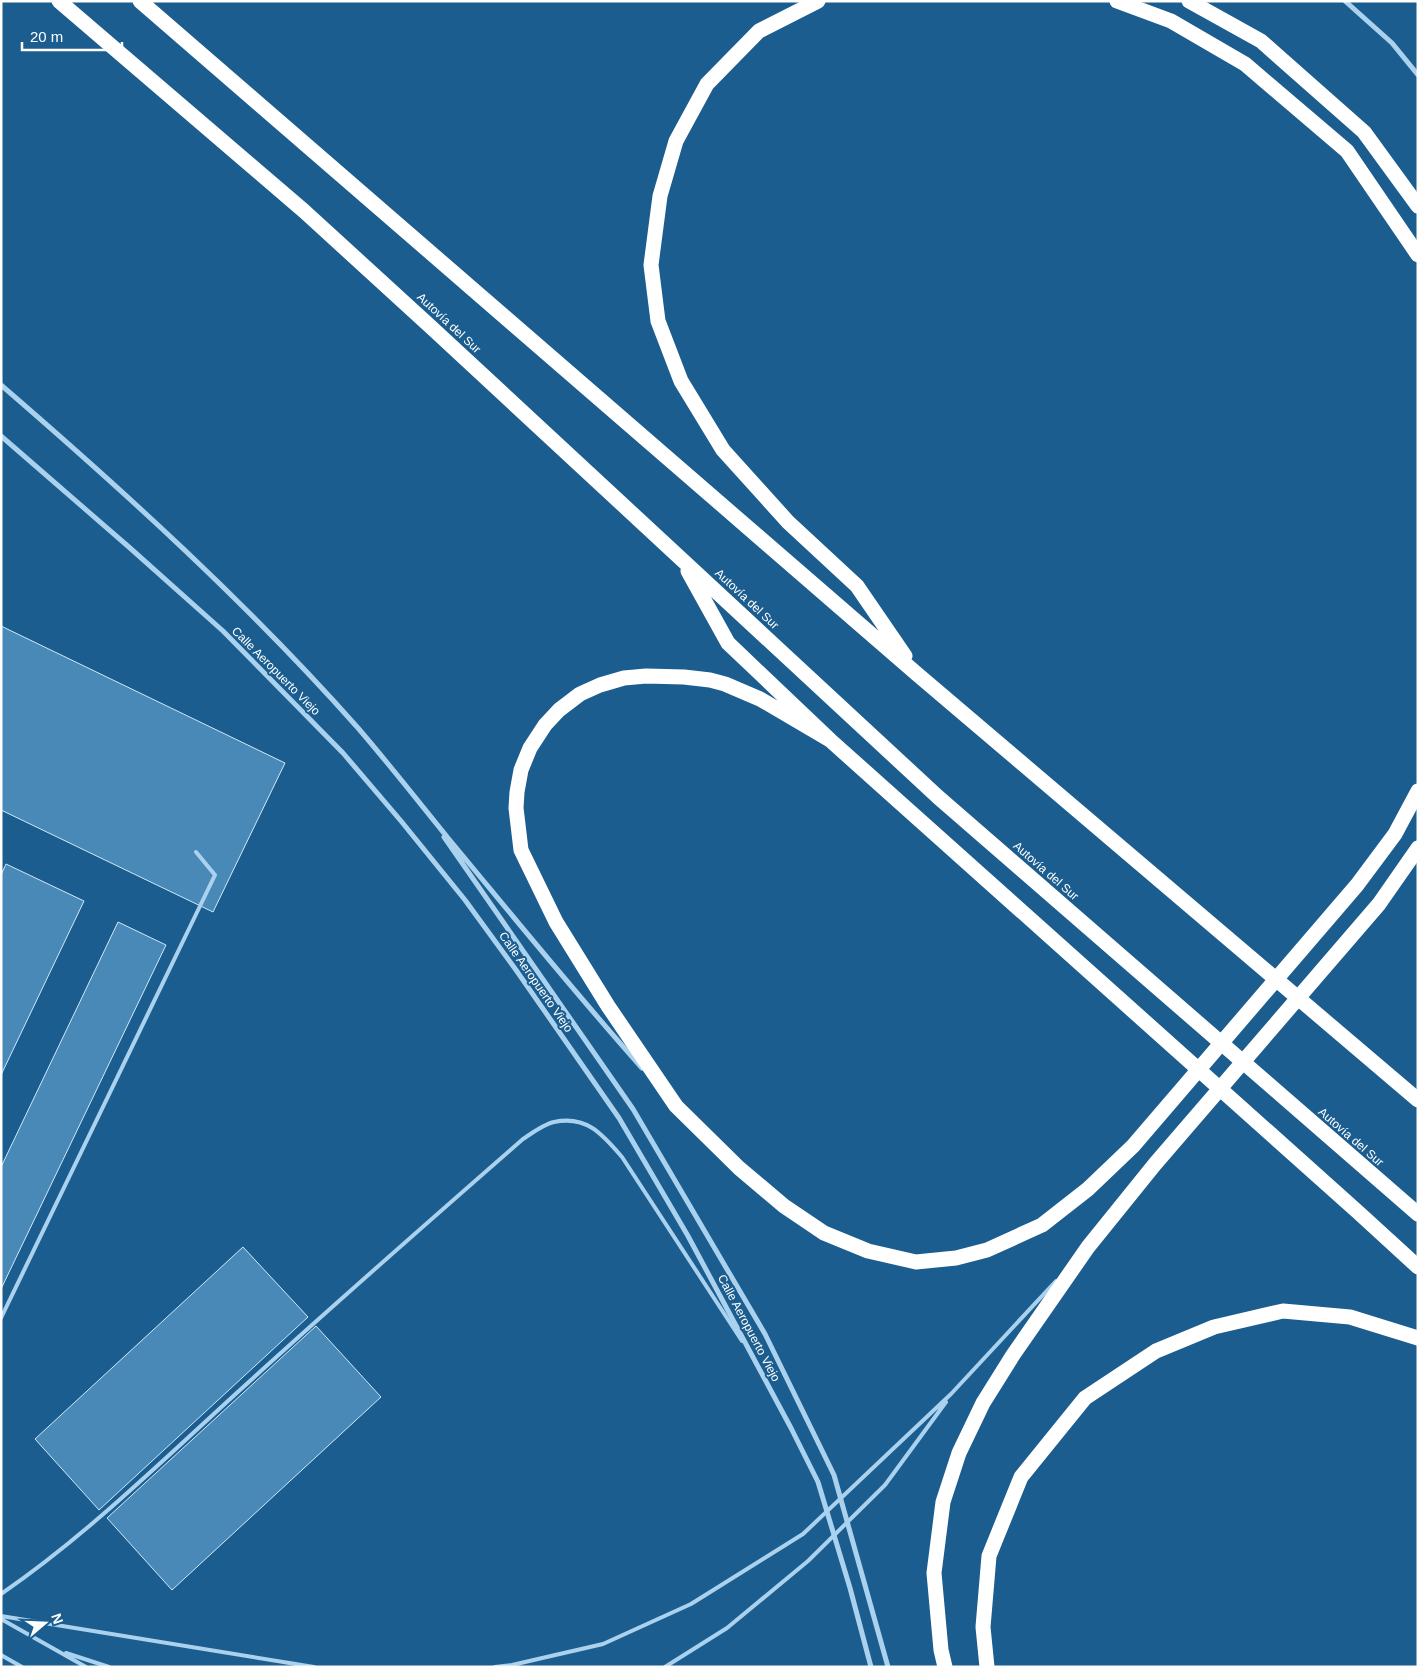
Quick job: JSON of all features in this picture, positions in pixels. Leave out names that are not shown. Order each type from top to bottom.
[{"type":"highway","name":"Autovía del Sur","points":[[59,1],[304,211],[447,341],[938,797],[1418,1214]]},
{"type":"highway","points":[[140,1],[917,674],[1418,1100]]},
{"type":"highway","points":[[818,1],[758,31],[707,84],[676,141],[660,196],[651,265],[658,321],[681,381],[723,450],[788,522],[856,586],[917,674]]},
{"type":"highway","points":[[1117,1],[1171,21],[1245,64],[1347,151],[1418,255]]},
{"type":"highway","points":[[1189,1],[1261,41],[1364,132],[1418,206]]},
{"type":"highway","points":[[682,559],[728,643],[830,740],[1418,1267]]},
{"type":"highway","points":[[830,740],[760,699],[725,684],[684,676],[646,676],[612,681],[590,689],[559,710],[537,737],[521,770],[517,792],[516,808],[521,850],[556,922],[608,1006],[676,1106],[739,1168],[784,1206],[824,1233],[868,1251],[916,1262],[956,1258],[987,1250],[1042,1225],[1088,1189],[1133,1146],[1357,885],[1395,834],[1418,791]]},
{"type":"highway","points":[[945,1667],[934,1573],[943,1502],[959,1453],[984,1403],[1008,1363],[1088,1247],[1155,1164],[1379,904],[1418,848]]},
{"type":"highway","points":[[986,1667],[983,1626],[989,1556],[1021,1477],[1085,1398],[1156,1351],[1214,1327],[1283,1312],[1350,1317],[1418,1338]]},
{"type":"street","points":[[1345,1],[1392,43],[1418,75]]},
{"type":"street","name":"Calle Aeropuerto Viejo","points":[[1,385],[83,456],[182,548],[263,628],[356,727],[580,998],[676,1106]]},
{"type":"street","name":"Calle Aeropuerto Viejo","points":[[1,436],[223,631],[343,753],[465,900],[510,962],[619,1118],[688,1236],[762,1372],[818,1482],[850,1588],[871,1667]]},
{"type":"street","points":[[420,804],[634,1109],[765,1334],[834,1475],[888,1667]]},
{"type":"lane","points":[[1,1318],[215,875],[196,852]]},
{"type":"lane","points":[[1,1594],[24,1578],[101,1516],[336,1302],[523,1139],[552,1122],[578,1120],[602,1134],[622,1157],[762,1372]]},
{"type":"lane","points":[[495,1667],[603,1644],[691,1604],[803,1534],[951,1394],[1088,1247]]},
{"type":"lane","points":[[665,1667],[727,1628],[808,1561],[885,1485],[951,1394]]},
{"type":"lane","points":[[1,1618],[86,1667]]},
{"type":"lane","points":[[1,1618],[314,1667]]},
{"type":"lane","points":[[59,1651],[109,1667]]},
{"type":"lane","points":[[1,1655],[22,1667]]},
{"type":"building","points":[[1,626],[285,763],[213,912],[1,810]]},
{"type":"building","points":[[6,864],[84,901],[1,1075],[1,875]]},
{"type":"building","points":[[118,922],[166,945],[1,1289],[1,1167]]},
{"type":"building","points":[[243,1247],[308,1317],[99,1510],[35,1439]]},
{"type":"building","points":[[316,1326],[381,1397],[172,1590],[107,1518]]}]
